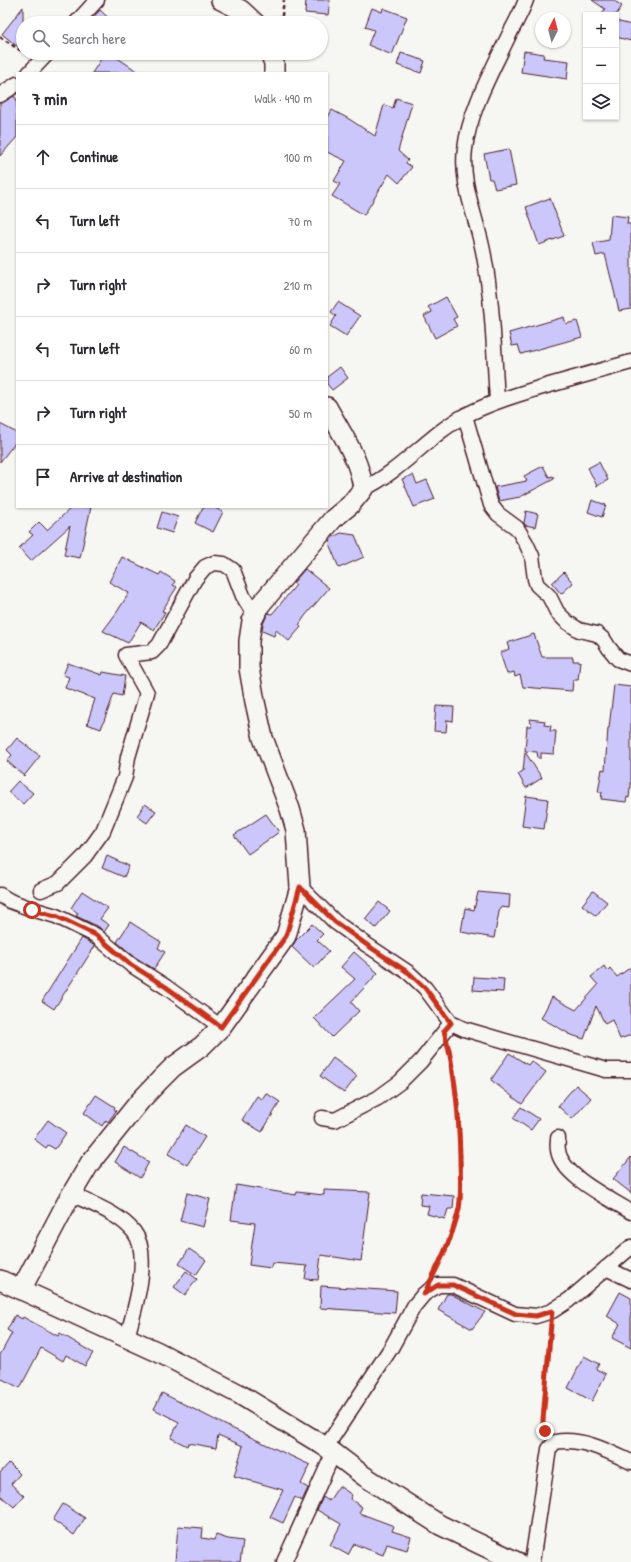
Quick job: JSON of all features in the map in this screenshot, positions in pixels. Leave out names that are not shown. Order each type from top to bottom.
[{"type":"street","points":[[82,16],[97,0]]},
{"type":"street","points":[[221,0],[241,10],[247,16]]},
{"type":"street","points":[[497,401],[491,294],[484,254],[467,188],[464,167],[464,149],[468,132],[484,89],[526,0]]},
{"type":"street","points":[[30,72],[41,60]]},
{"type":"street","points":[[273,60],[274,72]]},
{"type":"street","points":[[0,95],[16,85]]},
{"type":"street","points":[[22,1290],[71,1194],[90,1163],[140,1101],[174,1067],[202,1046],[221,1027],[286,936],[300,887],[296,830],[290,809],[263,738],[249,668],[249,640],[252,621],[260,605],[333,519],[350,505],[363,488],[376,483],[393,471],[431,438],[465,416],[497,401],[631,362]]},
{"type":"street","points":[[328,409],[362,475],[363,488]]},
{"type":"street","points":[[465,416],[491,505],[498,514],[517,528],[532,556],[537,585],[549,596],[557,612],[567,622],[579,630],[597,634],[604,640],[618,659],[631,664]]},
{"type":"street","points":[[41,890],[58,883],[85,856],[104,831],[125,778],[128,757],[147,693],[126,655],[152,652],[160,645],[195,579],[205,567],[214,563],[224,564],[232,570],[243,596],[255,616]]},
{"type":"street","points":[[300,887],[335,922],[409,973],[425,988],[448,1027]]},
{"type":"street","points":[[0,896],[32,910],[56,916],[96,935],[130,964],[166,987],[221,1027]]},
{"type":"street","points":[[448,1027],[464,1029],[606,1070],[631,1070]]},
{"type":"street","points":[[322,1118],[335,1120],[378,1098],[395,1086],[421,1061],[448,1027]]},
{"type":"street","points":[[558,1138],[558,1151],[571,1174],[631,1212]]},
{"type":"street","points":[[71,1194],[121,1220],[134,1232],[141,1245],[142,1263],[136,1302],[127,1337]]},
{"type":"street","points":[[284,1562],[330,1449],[391,1348],[414,1306],[424,1294],[438,1285],[453,1285],[516,1314],[536,1316],[552,1311],[569,1300],[631,1247]]},
{"type":"street","points":[[606,1268],[631,1280]]},
{"type":"street","points":[[0,1280],[127,1337],[238,1394],[330,1449],[364,1476],[440,1525],[517,1562]]},
{"type":"street","points":[[532,1562],[549,1450],[555,1442],[573,1441],[596,1447],[631,1462]]},
{"type":"path","points":[[282,16],[284,0]]},
{"type":"path","points":[[0,37],[16,47]]},
{"type":"path","points":[[424,1294],[451,1238],[459,1208],[461,1185],[459,1114],[449,1048],[448,1027]]},
{"type":"path","points":[[552,1311],[543,1425],[555,1442]]},
{"type":"building","points":[[306,0],[330,0],[328,15],[305,13]]},
{"type":"building","points":[[592,0],[613,0],[622,6],[618,12],[603,12],[605,9]]},
{"type":"building","points":[[23,7],[23,16],[16,16]]},
{"type":"building","points":[[372,8],[382,12],[383,8],[407,17],[392,55],[368,45],[374,30],[365,27]]},
{"type":"building","points":[[100,10],[106,16],[94,16]]},
{"type":"building","points":[[16,16],[16,45],[2,34]]},
{"type":"building","points":[[619,22],[631,25],[631,41],[619,38]]},
{"type":"building","points":[[524,51],[544,54],[543,58],[569,61],[567,79],[521,72]]},
{"type":"building","points":[[401,53],[425,61],[421,73],[397,65]]},
{"type":"building","points":[[100,60],[120,60],[138,72],[93,72]]},
{"type":"building","points":[[14,96],[16,99],[16,138],[0,156],[0,103]]},
{"type":"building","points":[[396,98],[412,103],[398,151],[408,160],[406,163],[412,167],[399,183],[389,174],[364,215],[332,196],[340,184],[334,181],[346,161],[328,152],[328,117],[332,110],[375,136],[384,105],[393,108]]},
{"type":"building","points":[[509,149],[516,185],[495,189],[492,179],[489,179],[484,154]]},
{"type":"building","points":[[550,198],[564,236],[539,245],[526,207]]},
{"type":"building","points":[[611,215],[628,217],[627,224],[631,224],[631,309],[619,311],[605,254],[596,256],[593,243],[609,240]]},
{"type":"building","points":[[446,297],[457,317],[453,319],[457,326],[435,338],[424,316],[432,312],[428,307]]},
{"type":"building","points":[[338,302],[360,316],[346,336],[330,326],[336,316],[331,312]]},
{"type":"building","points":[[564,317],[566,324],[577,321],[582,337],[521,354],[518,345],[512,346],[509,333]]},
{"type":"building","points":[[340,367],[348,378],[332,390],[328,385],[328,376]]},
{"type":"building","points":[[0,424],[16,432],[16,441],[0,462]]},
{"type":"building","points":[[599,462],[608,480],[597,486],[588,468]]},
{"type":"building","points":[[543,466],[549,477],[553,476],[554,479],[520,497],[499,501],[495,487],[527,481],[524,476]]},
{"type":"building","points":[[413,475],[417,484],[427,480],[435,499],[414,507],[402,479]]},
{"type":"building","points":[[592,500],[606,505],[602,517],[588,512]]},
{"type":"building","points":[[71,508],[91,508],[80,558],[64,555],[70,526],[31,561],[19,548],[33,535],[29,532],[39,522],[47,530]]},
{"type":"building","points":[[202,508],[215,508],[223,512],[213,532],[195,523]]},
{"type":"building","points":[[526,511],[538,514],[535,527],[525,525]]},
{"type":"building","points":[[162,512],[178,517],[172,533],[157,528]]},
{"type":"building","points":[[341,533],[355,535],[364,557],[339,568],[330,546],[331,538]]},
{"type":"building","points":[[122,557],[159,575],[161,572],[175,581],[173,585],[177,587],[162,611],[165,612],[154,630],[141,622],[128,643],[103,631],[129,593],[109,582]]},
{"type":"building","points":[[305,569],[329,588],[305,616],[299,625],[301,627],[289,641],[276,630],[274,636],[262,631],[263,624],[268,613],[272,614],[296,585],[293,583]]},
{"type":"building","points":[[564,572],[573,583],[561,594],[552,583]]},
{"type":"building","points":[[534,634],[542,657],[573,657],[573,661],[580,661],[578,680],[573,680],[572,691],[523,687],[520,675],[515,677],[514,672],[507,674],[500,653],[509,649],[507,643]]},
{"type":"building","points":[[68,663],[102,675],[103,672],[125,676],[122,696],[114,694],[101,729],[87,724],[95,699],[65,688],[69,677],[63,675]]},
{"type":"building","points":[[614,685],[631,687],[631,788],[629,798],[627,797],[626,802],[601,799],[602,792],[598,792],[602,769],[605,770],[608,728]]},
{"type":"building","points":[[436,706],[454,707],[453,721],[447,720],[446,732],[434,731]]},
{"type":"building","points":[[530,719],[545,721],[544,725],[551,726],[550,731],[556,731],[554,754],[541,753],[541,758],[538,758],[537,752],[525,751],[527,726],[531,726]]},
{"type":"building","points":[[17,738],[40,756],[24,776],[7,761],[12,755],[7,750]]},
{"type":"building","points":[[525,752],[542,778],[526,788],[518,774],[523,771]]},
{"type":"building","points":[[18,781],[33,793],[23,804],[8,792]]},
{"type":"building","points":[[526,796],[548,799],[544,829],[522,826]]},
{"type":"building","points":[[145,804],[156,811],[147,823],[137,816]]},
{"type":"building","points":[[266,814],[279,832],[248,854],[234,835]]},
{"type":"building","points":[[107,856],[129,866],[124,877],[102,868]]},
{"type":"building","points":[[82,891],[108,908],[100,919],[109,925],[104,932],[99,927],[76,916],[78,913],[71,908]]},
{"type":"building","points":[[593,891],[607,902],[596,916],[582,905]]},
{"type":"building","points":[[478,892],[510,895],[509,908],[500,907],[494,938],[461,932],[465,908],[474,910]]},
{"type":"building","points":[[379,902],[390,911],[376,928],[365,919]]},
{"type":"building","points":[[130,922],[161,942],[158,948],[165,952],[154,969],[135,957],[117,942]]},
{"type":"building","points":[[312,924],[323,934],[317,940],[329,951],[314,968],[292,947],[296,940]]},
{"type":"building","points":[[82,938],[95,946],[54,1009],[42,1001]]},
{"type":"building","points":[[354,952],[378,973],[351,1002],[359,1011],[332,1037],[314,1018],[355,979],[341,967]]},
{"type":"building","points":[[604,966],[607,971],[610,968],[617,977],[631,967],[631,1035],[620,1039],[612,1020],[605,1024],[596,1006],[584,1039],[568,1034],[541,1018],[552,997],[576,1010],[598,985],[591,977]]},
{"type":"building","points":[[474,977],[504,979],[503,992],[473,990]]},
{"type":"building","points":[[509,1053],[528,1065],[531,1061],[546,1072],[522,1104],[491,1080]]},
{"type":"building","points":[[333,1058],[357,1076],[344,1093],[320,1076]]},
{"type":"building","points":[[576,1085],[591,1098],[572,1119],[558,1106]]},
{"type":"building","points":[[266,1093],[280,1102],[262,1132],[242,1120],[257,1096],[262,1099]]},
{"type":"building","points":[[96,1095],[115,1107],[114,1109],[116,1111],[108,1122],[106,1120],[102,1126],[84,1113]]},
{"type":"building","points":[[521,1107],[539,1119],[531,1130],[513,1118]]},
{"type":"building","points":[[48,1120],[66,1133],[55,1149],[48,1145],[46,1148],[34,1139]]},
{"type":"building","points":[[186,1125],[205,1137],[187,1165],[168,1154]]},
{"type":"building","points":[[124,1147],[149,1162],[140,1178],[115,1162]]},
{"type":"building","points":[[631,1157],[631,1193],[613,1179]]},
{"type":"building","points":[[236,1185],[296,1195],[297,1192],[324,1195],[324,1190],[370,1192],[361,1261],[321,1255],[318,1280],[305,1279],[307,1266],[272,1263],[271,1268],[249,1265],[255,1223],[231,1220]]},
{"type":"building","points":[[187,1193],[210,1199],[203,1227],[180,1221]]},
{"type":"building","points":[[421,1193],[454,1196],[453,1209],[448,1209],[445,1219],[427,1214],[429,1206],[420,1205]]},
{"type":"building","points":[[189,1249],[206,1260],[196,1275],[179,1264]]},
{"type":"building","points":[[186,1271],[197,1279],[185,1295],[174,1287]]},
{"type":"building","points":[[321,1286],[397,1291],[395,1313],[320,1308]]},
{"type":"building","points":[[620,1292],[631,1298],[631,1348],[612,1338],[620,1324],[607,1316]]},
{"type":"building","points":[[447,1294],[451,1294],[485,1312],[472,1329],[438,1310]]},
{"type":"building","points":[[15,1315],[22,1319],[23,1317],[58,1336],[60,1333],[93,1353],[85,1366],[66,1355],[63,1361],[41,1348],[20,1388],[0,1378],[0,1355],[12,1333],[7,1330]]},
{"type":"building","points":[[584,1356],[599,1364],[596,1369],[606,1374],[592,1401],[568,1388]]},
{"type":"building","points":[[162,1393],[227,1426],[310,1465],[301,1484],[308,1488],[302,1501],[295,1497],[283,1523],[270,1517],[283,1490],[234,1476],[243,1446],[218,1435],[216,1448],[188,1443],[187,1446],[171,1438],[179,1422],[154,1409]]},
{"type":"building","points":[[9,1463],[20,1474],[11,1484],[24,1496],[14,1507],[1,1496],[0,1497],[0,1473]]},
{"type":"building","points":[[339,1486],[352,1495],[350,1499],[362,1507],[359,1513],[394,1526],[392,1531],[411,1537],[407,1550],[387,1544],[383,1555],[354,1544],[348,1555],[330,1545],[341,1524],[317,1510],[323,1497],[329,1501]]},
{"type":"building","points":[[63,1504],[85,1518],[74,1535],[53,1520]]},
{"type":"building","points":[[178,1526],[203,1528],[202,1538],[214,1540],[216,1535],[228,1539],[243,1541],[240,1562],[175,1562]]},
{"type":"route","points":[[32,910],[56,916],[96,935],[130,964],[166,987],[221,1027],[286,936],[300,887],[335,922],[409,973],[425,988],[442,1013],[451,1023],[444,1031],[449,1048],[459,1114],[461,1185],[459,1208],[451,1238],[424,1294],[438,1285],[453,1285],[516,1314],[536,1316],[552,1311],[543,1420],[545,1431]]}]
